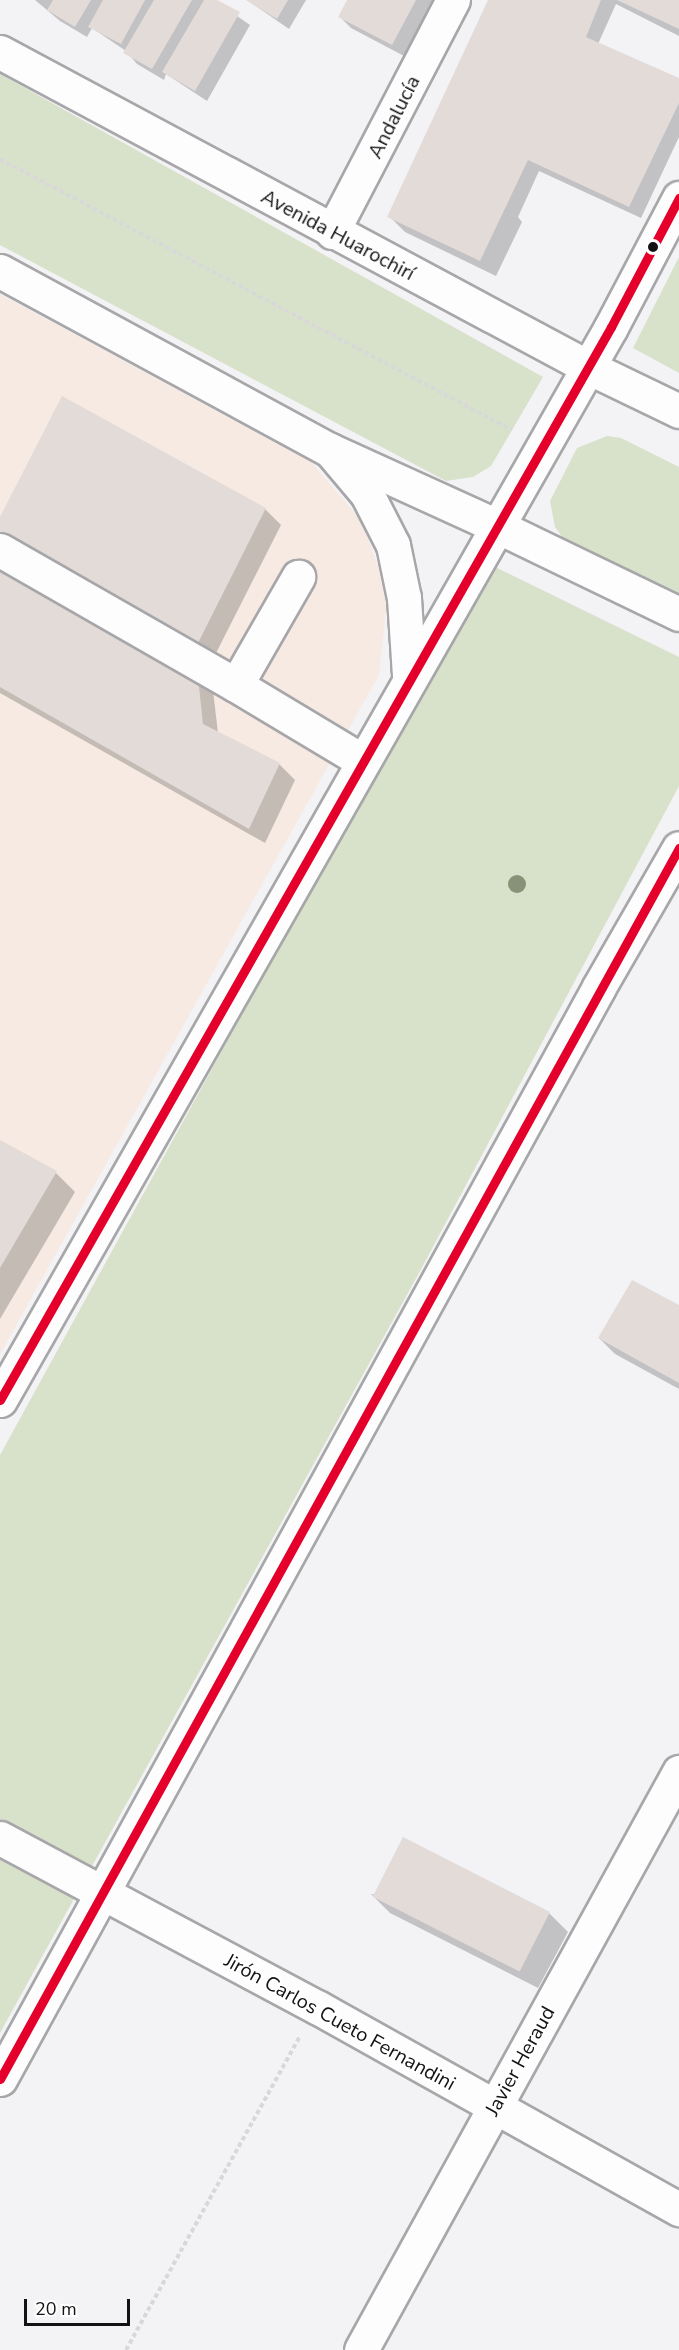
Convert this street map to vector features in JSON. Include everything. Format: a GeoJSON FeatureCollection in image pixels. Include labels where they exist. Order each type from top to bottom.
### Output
{"type":"FeatureCollection","features":[{"type":"Feature","properties":{"kind":"main road","name":"Andalucía"},"geometry":{"type":"LineString","coordinates":[[332,232],[453,0]]}},
{"type":"Feature","properties":{"kind":"main road","name":"Avenida Huarochirí"},"geometry":{"type":"LineString","coordinates":[[0,52],[332,232],[679,411]]}},
{"type":"Feature","properties":{"kind":"main road"},"geometry":{"type":"LineString","coordinates":[[0,1400],[361,760],[588,366],[679,198]]}},
{"type":"Feature","properties":{"kind":"main road"},"geometry":{"type":"LineString","coordinates":[[0,272],[330,450],[496,526],[679,614]]}},
{"type":"Feature","properties":{"kind":"main road"},"geometry":{"type":"LineString","coordinates":[[330,450],[366,494],[393,545],[404,598],[409,676]]}},
{"type":"Feature","properties":{"kind":"main road"},"geometry":{"type":"LineString","coordinates":[[0,550],[236,685],[361,760]]}},
{"type":"Feature","properties":{"kind":"main road"},"geometry":{"type":"LineString","coordinates":[[236,685],[298,578]]}},
{"type":"Feature","properties":{"kind":"main road"},"geometry":{"type":"LineString","coordinates":[[0,2079],[104,1895],[593,997],[679,848]]}},
{"type":"Feature","properties":{"kind":"main road","name":"Javier Heraud"},"geometry":{"type":"LineString","coordinates":[[362,2350],[495,2108],[668,1817],[679,1772]]}},
{"type":"Feature","properties":{"kind":"main road","name":"Jirón Carlos Cueto Fernandini"},"geometry":{"type":"LineString","coordinates":[[0,1838],[317,2007],[679,2209]]}},
{"type":"Feature","properties":{"kind":"path"},"geometry":{"type":"LineString","coordinates":[[0,159],[513,430]]}},
{"type":"Feature","properties":{"kind":"path"},"geometry":{"type":"LineString","coordinates":[[126,2350],[317,2007]]}},
{"type":"Feature","properties":{"kind":"shaded area"},"geometry":{"type":"Polygon","coordinates":[[[0,294],[311,462],[361,520],[388,593],[379,675],[0,1354],[0,294]]]}},
{"type":"Feature","properties":{"kind":"green space"},"geometry":{"type":"Polygon","coordinates":[[[0,74],[543,377],[491,466],[473,477],[446,481],[0,245],[0,74]]]}},
{"type":"Feature","properties":{"kind":"green space"},"geometry":{"type":"Polygon","coordinates":[[[679,257],[679,373],[633,348],[679,257]]]}},
{"type":"Feature","properties":{"kind":"green space"},"geometry":{"type":"Polygon","coordinates":[[[607,436],[621,438],[679,467],[679,594],[563,538],[555,527],[550,501],[577,448],[607,436]]]}},
{"type":"Feature","properties":{"kind":"green space"},"geometry":{"type":"Polygon","coordinates":[[[489,564],[679,657],[679,786],[419,1273],[0,2033],[0,1455],[489,564]]]}},
{"type":"Feature","properties":{"kind":"building"},"geometry":{"type":"Polygon","coordinates":[[[53,0],[91,0],[75,27],[47,10],[53,0]]]}},
{"type":"Feature","properties":{"kind":"building"},"geometry":{"type":"Polygon","coordinates":[[[103,0],[145,0],[121,44],[88,27],[103,0]]]}},
{"type":"Feature","properties":{"kind":"building"},"geometry":{"type":"Polygon","coordinates":[[[154,0],[192,0],[152,69],[123,53],[154,0]]]}},
{"type":"Feature","properties":{"kind":"building"},"geometry":{"type":"Polygon","coordinates":[[[204,0],[217,0],[240,12],[195,91],[162,72],[204,0]]]}},
{"type":"Feature","properties":{"kind":"building"},"geometry":{"type":"Polygon","coordinates":[[[246,0],[288,0],[277,19],[246,0]]]}},
{"type":"Feature","properties":{"kind":"building"},"geometry":{"type":"Polygon","coordinates":[[[347,0],[416,0],[392,45],[338,17],[347,0]]]}},
{"type":"Feature","properties":{"kind":"building"},"geometry":{"type":"Polygon","coordinates":[[[488,0],[601,0],[586,37],[679,78],[679,103],[629,207],[528,160],[480,261],[387,217],[488,0]]]}},
{"type":"Feature","properties":{"kind":"building"},"geometry":{"type":"Polygon","coordinates":[[[617,0],[679,0],[679,29],[617,0]]]}},
{"type":"Feature","properties":{"kind":"building"},"geometry":{"type":"Polygon","coordinates":[[[62,396],[266,508],[195,649],[203,724],[280,763],[249,829],[0,687],[0,517],[62,396]]]}},
{"type":"Feature","properties":{"kind":"building"},"geometry":{"type":"Polygon","coordinates":[[[0,1140],[57,1171],[0,1268],[0,1140]]]}},
{"type":"Feature","properties":{"kind":"building"},"geometry":{"type":"Polygon","coordinates":[[[632,1280],[679,1305],[679,1383],[598,1338],[632,1280]]]}},
{"type":"Feature","properties":{"kind":"building"},"geometry":{"type":"Polygon","coordinates":[[[403,1837],[550,1912],[520,1972],[373,1897],[403,1837]]]}},
{"type":"Feature","properties":{"kind":"transit line"},"geometry":{"type":"LineString","coordinates":[[0,1400],[611,327],[679,198]]}},
{"type":"Feature","properties":{"kind":"transit line"},"geometry":{"type":"LineString","coordinates":[[0,2079],[679,848]]}}]}
